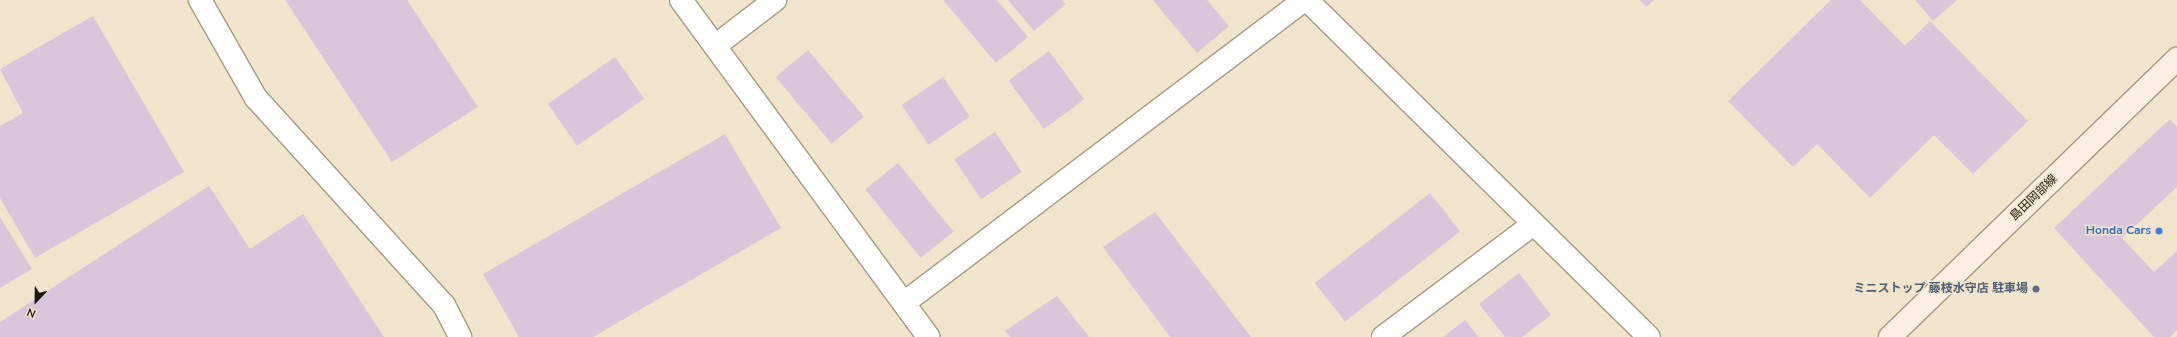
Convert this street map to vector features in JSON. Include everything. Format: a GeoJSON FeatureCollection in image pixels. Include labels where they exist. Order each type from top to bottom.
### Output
{"type":"FeatureCollection","features":[{"type":"Feature","properties":{"kind":"main road","name":"島田岡部線"},"geometry":{"type":"LineString","coordinates":[[1890,337],[2177,59]]}},
{"type":"Feature","properties":{"kind":"street"},"geometry":{"type":"LineString","coordinates":[[200,0],[256,98],[444,305],[460,337]]}},
{"type":"Feature","properties":{"kind":"street"},"geometry":{"type":"LineString","coordinates":[[681,0],[929,337]]}},
{"type":"Feature","properties":{"kind":"street"},"geometry":{"type":"LineString","coordinates":[[715,46],[775,0]]}},
{"type":"Feature","properties":{"kind":"street"},"geometry":{"type":"LineString","coordinates":[[904,303],[1306,0],[1532,225],[1649,337]]}},
{"type":"Feature","properties":{"kind":"street"},"geometry":{"type":"LineString","coordinates":[[1383,337],[1532,225]]}},
{"type":"Feature","properties":{"kind":"building"},"geometry":{"type":"Polygon","coordinates":[[[285,0],[407,0],[478,107],[392,162],[285,0]]]}},
{"type":"Feature","properties":{"kind":"building"},"geometry":{"type":"Polygon","coordinates":[[[943,0],[997,0],[1028,37],[996,63],[943,0]]]}},
{"type":"Feature","properties":{"kind":"building"},"geometry":{"type":"Polygon","coordinates":[[[1008,0],[1062,0],[1066,4],[1034,31],[1008,0]]]}},
{"type":"Feature","properties":{"kind":"building"},"geometry":{"type":"Polygon","coordinates":[[[1153,0],[1207,0],[1229,26],[1197,53],[1153,0]]]}},
{"type":"Feature","properties":{"kind":"building"},"geometry":{"type":"Polygon","coordinates":[[[1640,0],[1654,0],[1646,7],[1640,0]]]}},
{"type":"Feature","properties":{"kind":"building"},"geometry":{"type":"Polygon","coordinates":[[[1831,0],[1860,0],[1905,46],[1930,21],[2028,121],[1973,174],[1934,135],[1870,198],[1817,144],[1793,167],[1728,101],[1831,0]]]}},
{"type":"Feature","properties":{"kind":"building"},"geometry":{"type":"Polygon","coordinates":[[[1915,0],[1957,0],[1933,21],[1915,0]]]}},
{"type":"Feature","properties":{"kind":"building"},"geometry":{"type":"Polygon","coordinates":[[[93,16],[184,172],[35,258],[0,198],[0,126],[23,113],[0,69],[93,16]]]}},
{"type":"Feature","properties":{"kind":"building"},"geometry":{"type":"Polygon","coordinates":[[[808,50],[864,117],[832,144],[776,77],[808,50]]]}},
{"type":"Feature","properties":{"kind":"building"},"geometry":{"type":"Polygon","coordinates":[[[1049,51],[1084,100],[1044,129],[1009,80],[1049,51]]]}},
{"type":"Feature","properties":{"kind":"building"},"geometry":{"type":"Polygon","coordinates":[[[615,57],[644,99],[577,146],[548,104],[615,57]]]}},
{"type":"Feature","properties":{"kind":"building"},"geometry":{"type":"Polygon","coordinates":[[[943,77],[970,117],[928,145],[902,105],[943,77]]]}},
{"type":"Feature","properties":{"kind":"building"},"geometry":{"type":"Polygon","coordinates":[[[2170,119],[2177,127],[2177,187],[2122,238],[2154,272],[2177,251],[2177,330],[2170,337],[2154,337],[2054,228],[2170,119]]]}},
{"type":"Feature","properties":{"kind":"building"},"geometry":{"type":"Polygon","coordinates":[[[995,132],[1022,172],[981,199],[954,159],[995,132]]]}},
{"type":"Feature","properties":{"kind":"building"},"geometry":{"type":"Polygon","coordinates":[[[725,134],[781,228],[593,337],[519,337],[483,274],[725,134]]]}},
{"type":"Feature","properties":{"kind":"building"},"geometry":{"type":"Polygon","coordinates":[[[898,163],[953,231],[921,258],[865,189],[898,163]]]}},
{"type":"Feature","properties":{"kind":"building"},"geometry":{"type":"Polygon","coordinates":[[[209,186],[250,249],[303,214],[384,337],[0,337],[0,322],[209,186]]]}},
{"type":"Feature","properties":{"kind":"building"},"geometry":{"type":"Polygon","coordinates":[[[1430,193],[1460,232],[1345,321],[1315,283],[1430,193]]]}},
{"type":"Feature","properties":{"kind":"building"},"geometry":{"type":"Polygon","coordinates":[[[1155,212],[1251,337],[1170,337],[1103,247],[1155,212]]]}},
{"type":"Feature","properties":{"kind":"building"},"geometry":{"type":"Polygon","coordinates":[[[0,217],[32,269],[0,288],[0,217]]]}},
{"type":"Feature","properties":{"kind":"building"},"geometry":{"type":"Polygon","coordinates":[[[1519,273],[1551,315],[1522,337],[1505,337],[1479,304],[1519,273]]]}},
{"type":"Feature","properties":{"kind":"building"},"geometry":{"type":"Polygon","coordinates":[[[1057,296],[1089,337],[1010,337],[1005,331],[1057,296]]]}},
{"type":"Feature","properties":{"kind":"building"},"geometry":{"type":"Polygon","coordinates":[[[1465,320],[1479,337],[1443,337],[1465,320]]]}},
{"type":"Feature","properties":{"kind":"place","name":"Honda Cars"},"geometry":{"type":"Point","coordinates":[2159,231]}},
{"type":"Feature","properties":{"kind":"place","name":"ミニストップ 藤枝水守店 駐車場"},"geometry":{"type":"Point","coordinates":[2036,289]}}]}
